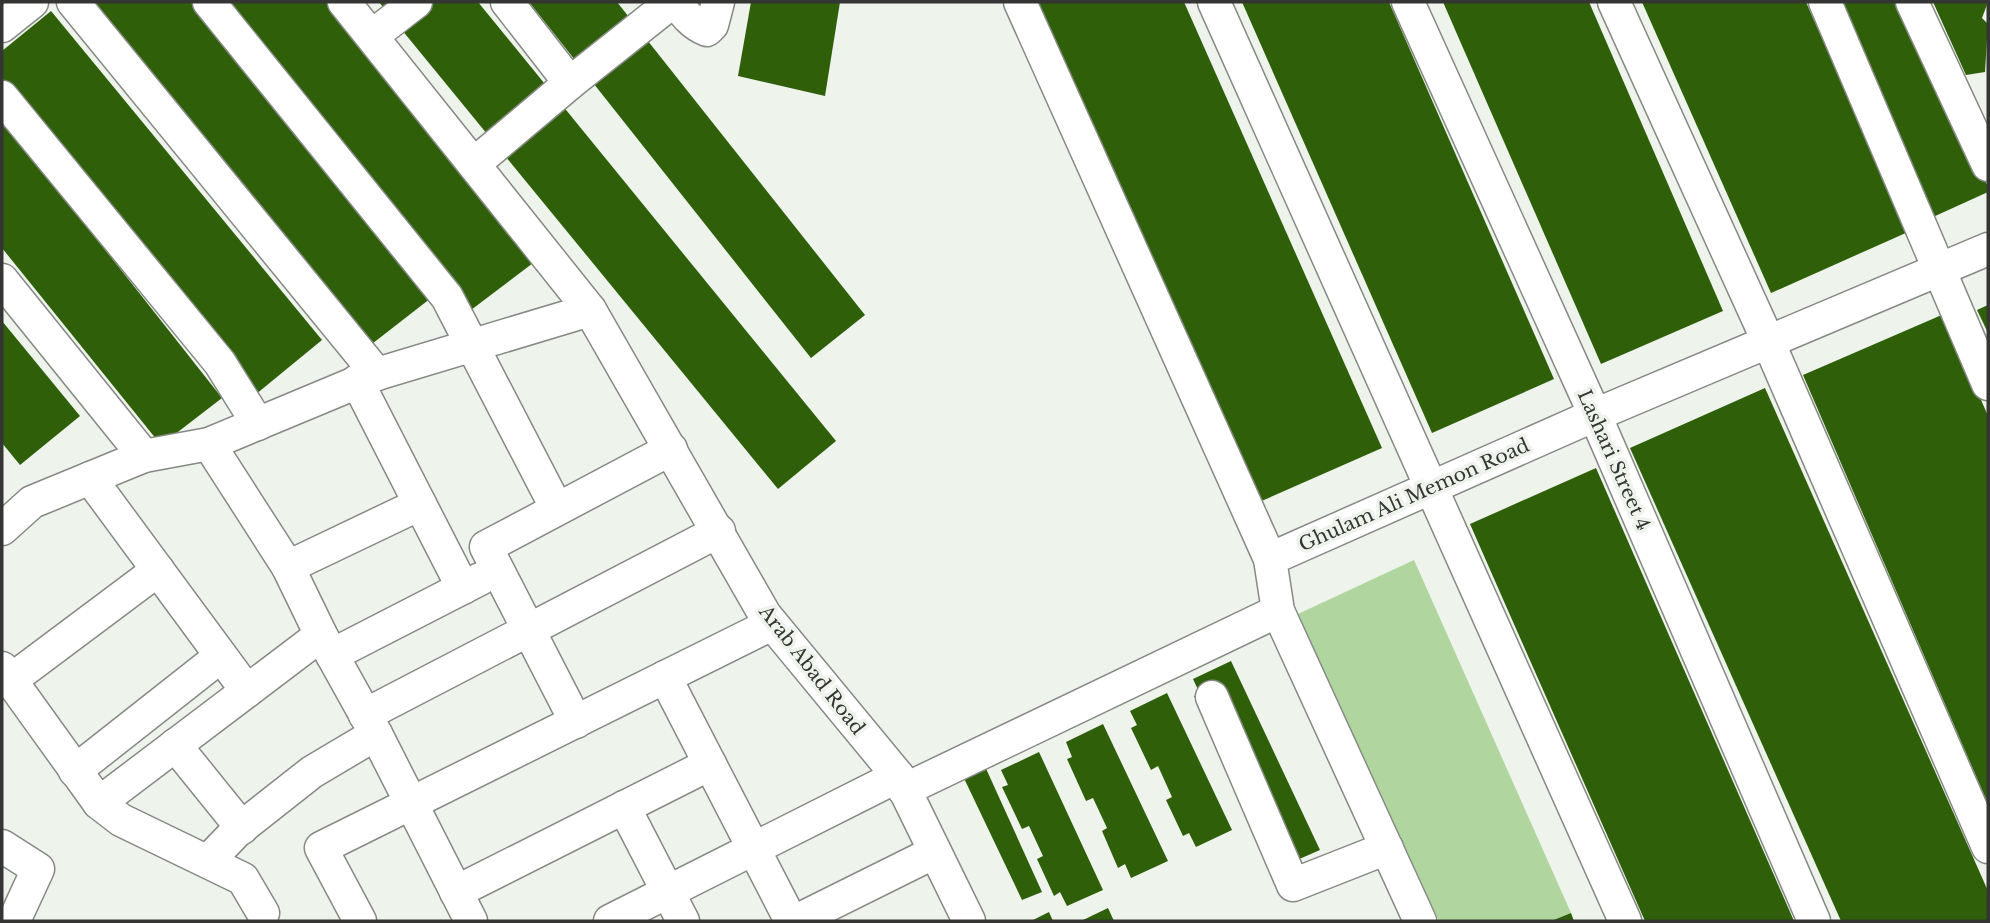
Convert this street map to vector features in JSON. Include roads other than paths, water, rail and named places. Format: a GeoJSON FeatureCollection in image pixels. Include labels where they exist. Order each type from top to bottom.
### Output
{"type":"FeatureCollection","features":[{"type":"Feature","properties":{"kind":"street"},"geometry":{"type":"LineString","coordinates":[[2,26],[32,2]]}},
{"type":"Feature","properties":{"kind":"street"},"geometry":{"type":"LineString","coordinates":[[73,2],[367,378],[420,504],[463,588]]}},
{"type":"Feature","properties":{"kind":"street"},"geometry":{"type":"LineString","coordinates":[[209,2],[447,298],[557,509]]}},
{"type":"Feature","properties":{"kind":"street","name":"Arab Abad Road"},"geometry":{"type":"LineString","coordinates":[[344,2],[590,310],[772,624],[901,783],[969,921]]}},
{"type":"Feature","properties":{"kind":"street"},"geometry":{"type":"LineString","coordinates":[[372,36],[416,2]]}},
{"type":"Feature","properties":{"kind":"street"},"geometry":{"type":"LineString","coordinates":[[507,2],[570,83]]}},
{"type":"Feature","properties":{"kind":"street"},"geometry":{"type":"LineString","coordinates":[[474,164],[570,83],[674,2],[689,19],[707,30],[712,25],[718,2]]}},
{"type":"Feature","properties":{"kind":"street"},"geometry":{"type":"LineString","coordinates":[[1020,2],[1270,559],[1278,611],[1420,921]]}},
{"type":"Feature","properties":{"kind":"street"},"geometry":{"type":"LineString","coordinates":[[1214,2],[1625,921]]}},
{"type":"Feature","properties":{"kind":"street","name":"Lashari Street 4"},"geometry":{"type":"LineString","coordinates":[[1408,2],[1595,415],[1814,921]]}},
{"type":"Feature","properties":{"kind":"street"},"geometry":{"type":"LineString","coordinates":[[1615,2],[1768,341],[1988,847]]}},
{"type":"Feature","properties":{"kind":"street"},"geometry":{"type":"LineString","coordinates":[[1825,2],[1988,384]]}},
{"type":"Feature","properties":{"kind":"street"},"geometry":{"type":"LineString","coordinates":[[1912,2],[1988,165]]}},
{"type":"Feature","properties":{"kind":"street"},"geometry":{"type":"LineString","coordinates":[[2,97],[220,363],[258,424]]}},
{"type":"Feature","properties":{"kind":"street","name":"Ghulam Ali Memon Road"},"geometry":{"type":"LineString","coordinates":[[1270,559],[1595,415],[1988,249]]}},
{"type":"Feature","properties":{"kind":"street"},"geometry":{"type":"LineString","coordinates":[[2,279],[144,456]]}},
{"type":"Feature","properties":{"kind":"street"},"geometry":{"type":"LineString","coordinates":[[2,529],[33,502],[144,456],[209,444],[367,378],[590,310]]}},
{"type":"Feature","properties":{"kind":"street"},"geometry":{"type":"LineString","coordinates":[[209,444],[288,567],[471,921]]}},
{"type":"Feature","properties":{"kind":"street"},"geometry":{"type":"LineString","coordinates":[[576,722],[486,547],[671,449]]}},
{"type":"Feature","properties":{"kind":"street"},"geometry":{"type":"LineString","coordinates":[[90,478],[247,691]]}},
{"type":"Feature","properties":{"kind":"street"},"geometry":{"type":"LineString","coordinates":[[288,567],[420,504]]}},
{"type":"Feature","properties":{"kind":"street"},"geometry":{"type":"LineString","coordinates":[[208,862],[242,828],[370,724],[528,630],[719,531]]}},
{"type":"Feature","properties":{"kind":"street"},"geometry":{"type":"LineString","coordinates":[[158,570],[6,674],[99,803],[121,820],[243,878],[263,913]]}},
{"type":"Feature","properties":{"kind":"street"},"geometry":{"type":"LineString","coordinates":[[99,803],[247,691],[326,645],[463,588],[498,570]]}},
{"type":"Feature","properties":{"kind":"street"},"geometry":{"type":"LineString","coordinates":[[610,921],[754,849],[1278,611]]}},
{"type":"Feature","properties":{"kind":"street"},"geometry":{"type":"LineString","coordinates":[[360,921],[321,849],[772,624]]}},
{"type":"Feature","properties":{"kind":"street"},"geometry":{"type":"LineString","coordinates":[[75,771],[221,656]]}},
{"type":"Feature","properties":{"kind":"street"},"geometry":{"type":"LineString","coordinates":[[665,677],[794,921],[935,852]]}},
{"type":"Feature","properties":{"kind":"street"},"geometry":{"type":"LineString","coordinates":[[1212,697],[1293,884],[1387,848]]}},
{"type":"Feature","properties":{"kind":"street"},"geometry":{"type":"LineString","coordinates":[[176,745],[242,828]]}},
{"type":"Feature","properties":{"kind":"street"},"geometry":{"type":"LineString","coordinates":[[456,892],[710,764]]}},
{"type":"Feature","properties":{"kind":"street"},"geometry":{"type":"LineString","coordinates":[[624,807],[683,921]]}},
{"type":"Feature","properties":{"kind":"street"},"geometry":{"type":"LineString","coordinates":[[2,846],[38,869],[14,921]]}}]}
